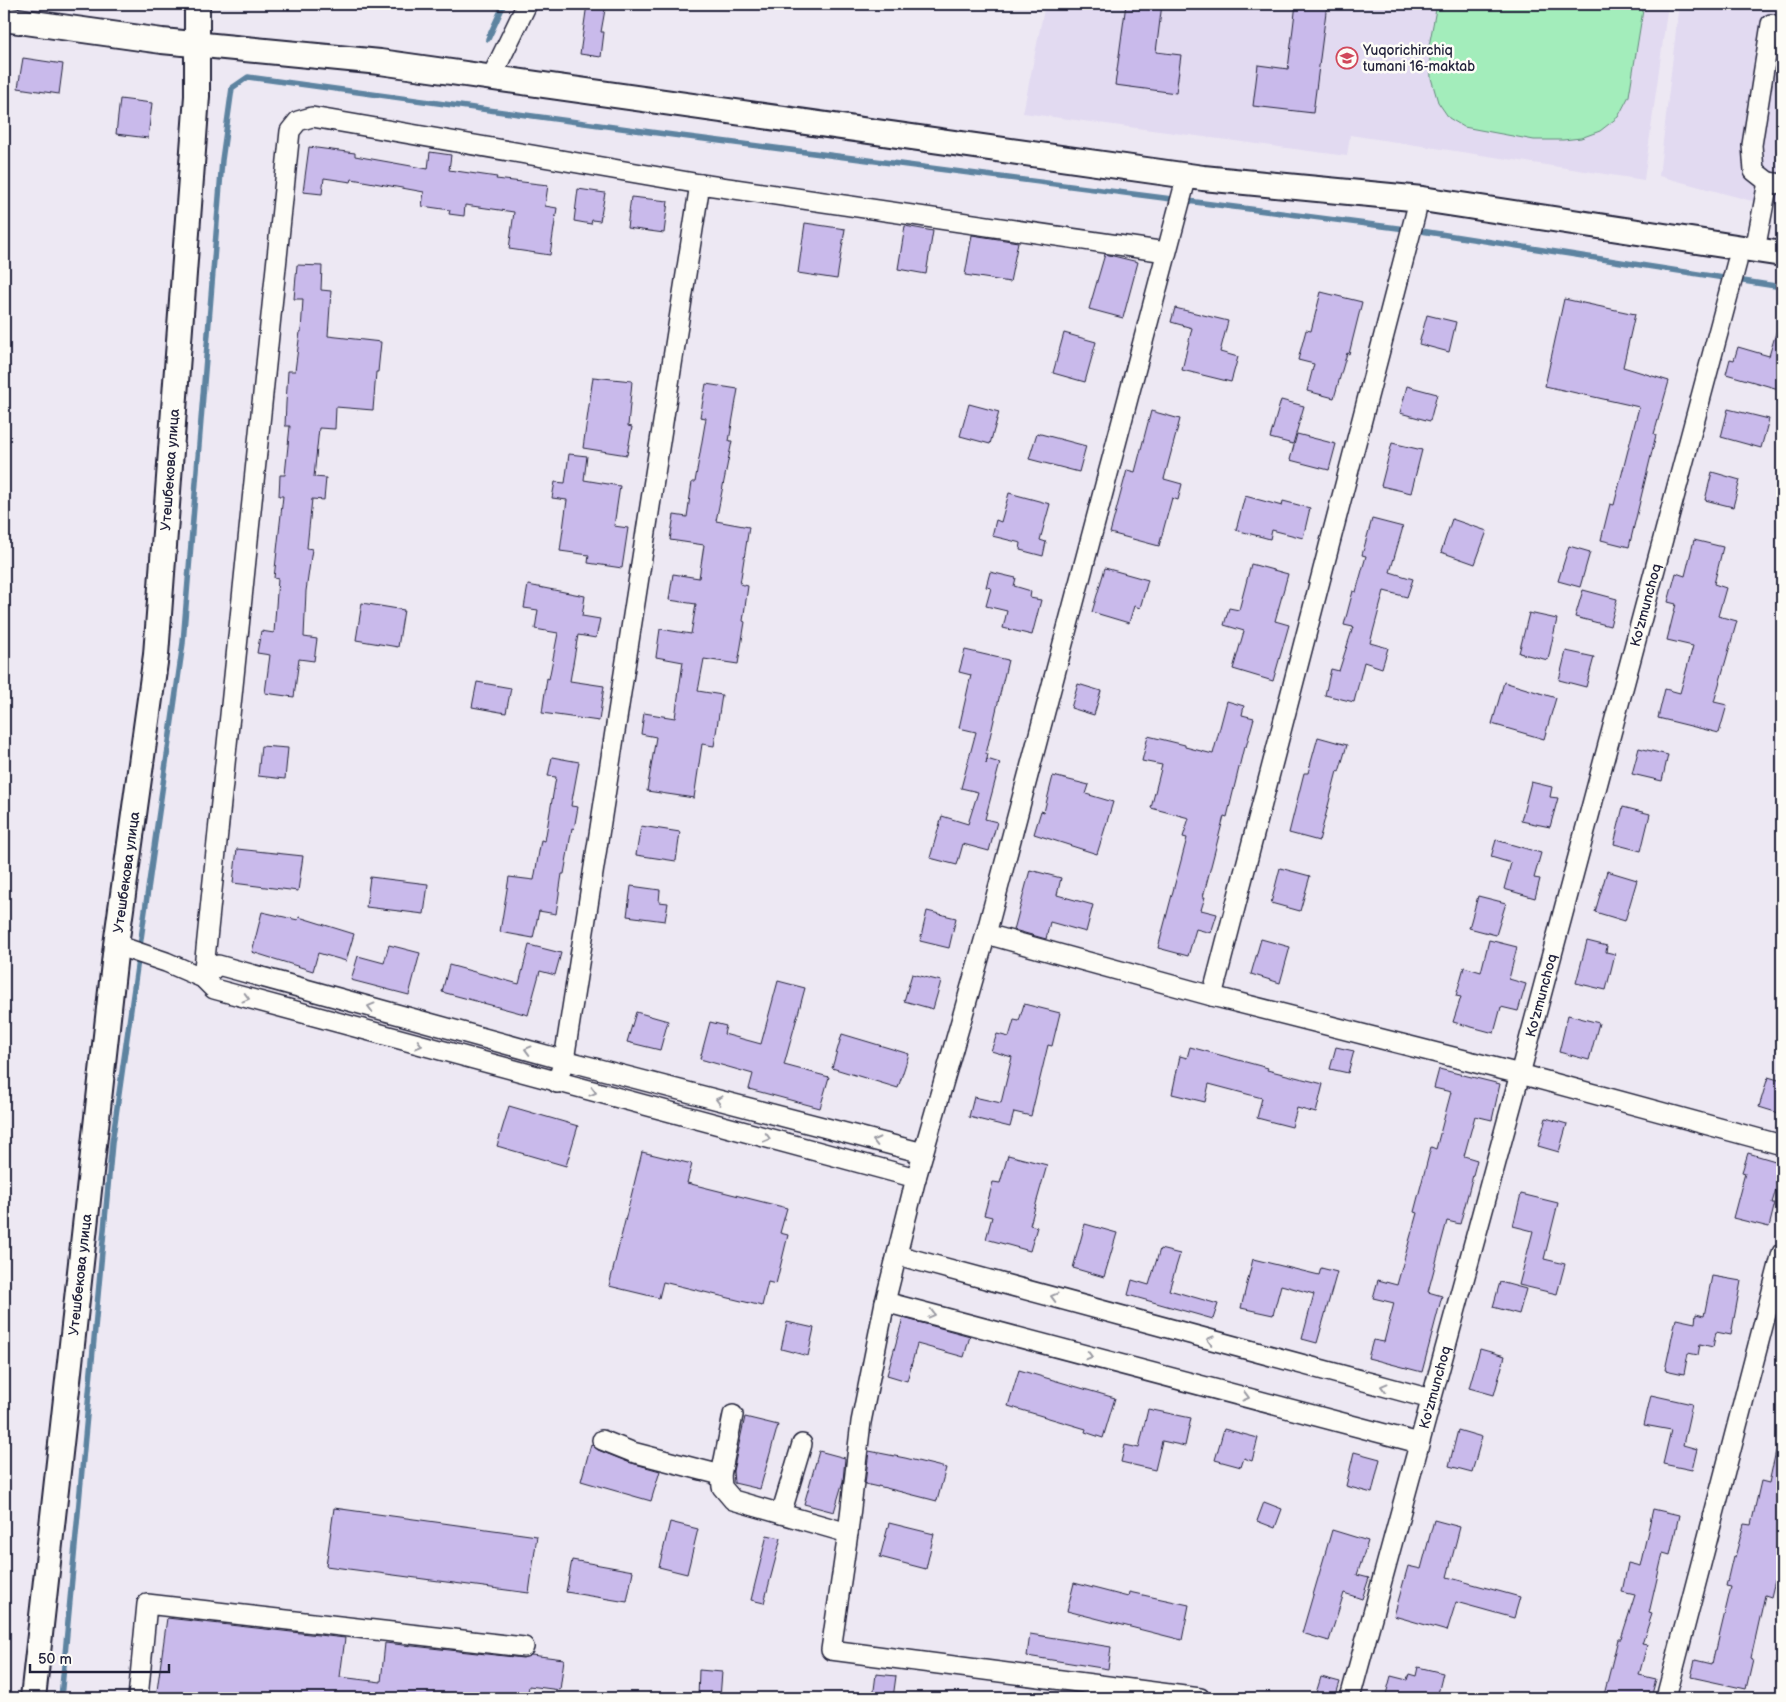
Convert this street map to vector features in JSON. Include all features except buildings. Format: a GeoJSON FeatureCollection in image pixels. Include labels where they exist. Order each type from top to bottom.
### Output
{"type":"FeatureCollection","features":[{"type":"Feature","properties":{"kind":"main road","name":"Утешбекова улица"},"geometry":{"type":"LineString","coordinates":[[33,1698],[116,945],[156,655],[196,104],[197,4]]}},
{"type":"Feature","properties":{"kind":"main road"},"geometry":{"type":"LineString","coordinates":[[4,19],[265,52],[380,62],[1203,178],[1422,199],[1782,269]]}},
{"type":"Feature","properties":{"kind":"main road"},"geometry":{"type":"LineString","coordinates":[[265,52],[517,94],[1184,189],[1743,260],[1782,254]]}},
{"type":"Feature","properties":{"kind":"street"},"geometry":{"type":"LineString","coordinates":[[492,78],[526,4]]}},
{"type":"Feature","properties":{"kind":"street"},"geometry":{"type":"LineString","coordinates":[[1771,24],[1752,145],[1754,172],[1775,183]]}},
{"type":"Feature","properties":{"kind":"street"},"geometry":{"type":"LineString","coordinates":[[203,978],[290,131],[298,121],[312,117],[700,184],[1166,252]]}},
{"type":"Feature","properties":{"kind":"street","name":"Ko'zmunchoq"},"geometry":{"type":"LineString","coordinates":[[1350,1698],[1730,292],[1775,183]]}},
{"type":"Feature","properties":{"kind":"street"},"geometry":{"type":"LineString","coordinates":[[557,1083],[564,1060],[700,184]]}},
{"type":"Feature","properties":{"kind":"street"},"geometry":{"type":"LineString","coordinates":[[1184,189],[986,934],[916,1178],[884,1302],[861,1422],[848,1533],[831,1650],[1200,1698]]}},
{"type":"Feature","properties":{"kind":"street"},"geometry":{"type":"LineString","coordinates":[[1212,996],[1414,219]]}},
{"type":"Feature","properties":{"kind":"street"},"geometry":{"type":"LineString","coordinates":[[986,934],[1212,996],[1520,1074],[1782,1145]]}},
{"type":"Feature","properties":{"kind":"street"},"geometry":{"type":"LineString","coordinates":[[116,945],[166,962],[203,978],[214,989],[557,1083],[916,1178]]}},
{"type":"Feature","properties":{"kind":"street"},"geometry":{"type":"LineString","coordinates":[[203,978],[218,966],[564,1060],[923,1153]]}},
{"type":"Feature","properties":{"kind":"street"},"geometry":{"type":"LineString","coordinates":[[1666,1698],[1782,1253]]}},
{"type":"Feature","properties":{"kind":"street"},"geometry":{"type":"LineString","coordinates":[[897,1255],[1431,1399]]}},
{"type":"Feature","properties":{"kind":"street"},"geometry":{"type":"LineString","coordinates":[[884,1302],[1420,1443]]}},
{"type":"Feature","properties":{"kind":"street"},"geometry":{"type":"LineString","coordinates":[[733,1415],[721,1475],[722,1486],[733,1500],[848,1533]]}},
{"type":"Feature","properties":{"kind":"street"},"geometry":{"type":"LineString","coordinates":[[602,1440],[632,1452],[721,1475]]}},
{"type":"Feature","properties":{"kind":"street"},"geometry":{"type":"LineString","coordinates":[[781,1514],[802,1444]]}},
{"type":"Feature","properties":{"kind":"street"},"geometry":{"type":"LineString","coordinates":[[138,1698],[147,1604],[524,1647]]}},
{"type":"Feature","properties":{"kind":"shaded area","name":"Yuqorichirchiq tumani 16-maktab"},"geometry":{"type":"Polygon","coordinates":[[[1045,4],[1668,4],[1644,180],[1350,135],[1347,156],[1023,113],[1045,4]]]}},
{"type":"Feature","properties":{"kind":"shaded area"},"geometry":{"type":"Polygon","coordinates":[[[1679,4],[1782,4],[1782,206],[1752,201],[1659,176],[1679,4]]]}},
{"type":"Feature","properties":{"kind":"green space"},"geometry":{"type":"Polygon","coordinates":[[[1437,4],[1644,4],[1629,96],[1618,117],[1600,131],[1581,138],[1563,140],[1534,140],[1464,127],[1449,118],[1438,102],[1431,78],[1429,46],[1437,4]]]}},
{"type":"Feature","properties":{"kind":"waterway"},"geometry":{"type":"LineString","coordinates":[[488,39],[504,4]]}},
{"type":"Feature","properties":{"kind":"waterway"},"geometry":{"type":"LineString","coordinates":[[61,1698],[112,1143],[183,643],[222,160],[232,88],[248,77],[650,132],[1421,231],[1782,287]]}},
{"type":"Feature","properties":{"kind":"place","name":"Yuqorichirchiq tumani 16-maktab"},"geometry":{"type":"Point","coordinates":[1347,58]}}]}
